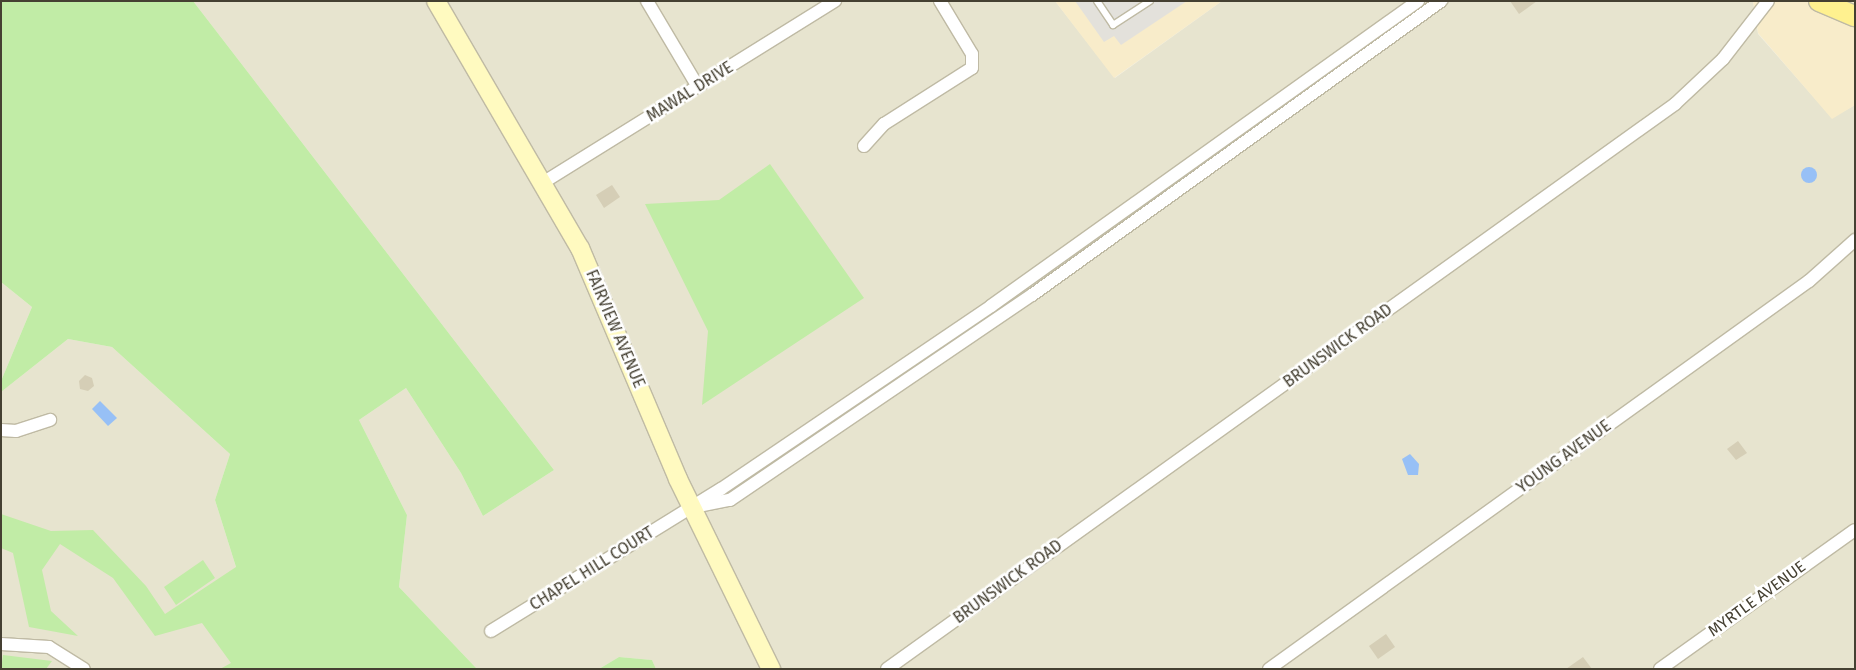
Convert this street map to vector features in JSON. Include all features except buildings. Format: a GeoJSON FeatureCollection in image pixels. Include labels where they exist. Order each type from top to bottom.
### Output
{"type":"FeatureCollection","features":[{"type":"Feature","properties":{"kind":"main road","name":"FAIRVIEW AVENUE"},"geometry":{"type":"LineString","coordinates":[[436,1],[544,182],[599,288],[693,507],[771,669]]}},
{"type":"Feature","properties":{"kind":"main road"},"geometry":{"type":"LineString","coordinates":[[1819,1],[1855,16]]}},
{"type":"Feature","properties":{"kind":"street"},"geometry":{"type":"LineString","coordinates":[[646,1],[698,86]]}},
{"type":"Feature","properties":{"kind":"street","name":"MAWAL DRIVE"},"geometry":{"type":"LineString","coordinates":[[544,182],[835,1]]}},
{"type":"Feature","properties":{"kind":"street"},"geometry":{"type":"LineString","coordinates":[[864,146],[884,124],[972,68],[972,54],[940,1]]}},
{"type":"Feature","properties":{"kind":"street"},"geometry":{"type":"LineString","coordinates":[[1140,210],[1273,106],[1418,1],[1426,12]]}},
{"type":"Feature","properties":{"kind":"street"},"geometry":{"type":"LineString","coordinates":[[1140,210],[1281,116],[1442,1]]}},
{"type":"Feature","properties":{"kind":"street","name":"BRUNSWICK ROAD"},"geometry":{"type":"LineString","coordinates":[[887,669],[1675,104],[1723,59],[1768,1]]}},
{"type":"Feature","properties":{"kind":"street"},"geometry":{"type":"LineString","coordinates":[[1273,106],[1281,116]]}},
{"type":"Feature","properties":{"kind":"street","name":"CHAPEL HILL COURT"},"geometry":{"type":"LineString","coordinates":[[490,631],[852,408],[995,312],[1140,210]]}},
{"type":"Feature","properties":{"kind":"street","name":"YOUNG AVENUE"},"geometry":{"type":"LineString","coordinates":[[1269,669],[1809,281],[1855,240]]}},
{"type":"Feature","properties":{"kind":"street"},"geometry":{"type":"LineString","coordinates":[[1,430],[16,432],[50,420]]}},
{"type":"Feature","properties":{"kind":"street","name":"MYRTLE AVENUE"},"geometry":{"type":"LineString","coordinates":[[1660,669],[1855,530]]}},
{"type":"Feature","properties":{"kind":"street"},"geometry":{"type":"LineString","coordinates":[[1,644],[48,647],[84,669]]}},
{"type":"Feature","properties":{"kind":"lane"},"geometry":{"type":"LineString","coordinates":[[1096,1],[1113,25],[1150,1]]}},
{"type":"Feature","properties":{"kind":"shaded area"},"geometry":{"type":"Polygon","coordinates":[[[193,1],[1055,1],[1115,78],[1222,1],[1753,1],[1758,34],[1832,118],[1855,105],[1855,669],[656,669],[652,660],[619,657],[599,669],[477,669],[399,587],[407,515],[359,420],[406,388],[461,473],[483,516],[554,470],[193,1]]]}},
{"type":"Feature","properties":{"kind":"shaded area"},"geometry":{"type":"Polygon","coordinates":[[[1055,1],[1222,1],[1114,78],[1055,1]]]}},
{"type":"Feature","properties":{"kind":"shaded area"},"geometry":{"type":"Polygon","coordinates":[[[1075,1],[1187,1],[1121,45],[1114,36],[1104,42],[1075,1]]]}},
{"type":"Feature","properties":{"kind":"shaded area"},"geometry":{"type":"Polygon","coordinates":[[[1753,1],[1855,1],[1855,105],[1832,119],[1758,33],[1753,1]]]}},
{"type":"Feature","properties":{"kind":"shaded area"},"geometry":{"type":"Polygon","coordinates":[[[1,282],[32,307],[1,381],[1,282]]]}},
{"type":"Feature","properties":{"kind":"shaded area"},"geometry":{"type":"Polygon","coordinates":[[[68,339],[112,347],[230,454],[215,500],[239,577],[258,669],[1,669],[1,392],[68,339]]]}},
{"type":"Feature","properties":{"kind":"green space"},"geometry":{"type":"Polygon","coordinates":[[[1,1],[193,1],[554,470],[483,516],[461,473],[406,388],[359,420],[407,515],[399,587],[477,669],[220,669],[231,663],[202,623],[155,636],[113,578],[60,544],[42,570],[51,611],[78,636],[29,627],[13,553],[1,548],[1,514],[51,531],[93,530],[146,586],[165,614],[236,567],[215,500],[230,454],[112,347],[68,339],[1,392],[1,381],[32,307],[1,282],[1,1]]]}},
{"type":"Feature","properties":{"kind":"green space"},"geometry":{"type":"Polygon","coordinates":[[[770,164],[864,298],[702,405],[708,331],[645,204],[719,200],[770,164]]]}},
{"type":"Feature","properties":{"kind":"green space"},"geometry":{"type":"Polygon","coordinates":[[[203,560],[215,578],[176,605],[164,587],[203,560]]]}},
{"type":"Feature","properties":{"kind":"green space"},"geometry":{"type":"Polygon","coordinates":[[[3,655],[52,661],[46,669],[1,669],[3,655]]]}},
{"type":"Feature","properties":{"kind":"green space"},"geometry":{"type":"Polygon","coordinates":[[[619,657],[652,660],[656,669],[599,669],[619,657]]]}},
{"type":"Feature","properties":{"kind":"water"},"geometry":{"type":"Polygon","coordinates":[[[1806,167],[1812,167],[1817,172],[1815,181],[1806,183],[1801,178],[1801,172],[1806,167]]]}},
{"type":"Feature","properties":{"kind":"water"},"geometry":{"type":"Polygon","coordinates":[[[100,401],[117,418],[108,426],[92,409],[100,401]]]}},
{"type":"Feature","properties":{"kind":"water"},"geometry":{"type":"Polygon","coordinates":[[[1410,454],[1419,464],[1418,475],[1408,475],[1402,459],[1410,454]]]}}]}
